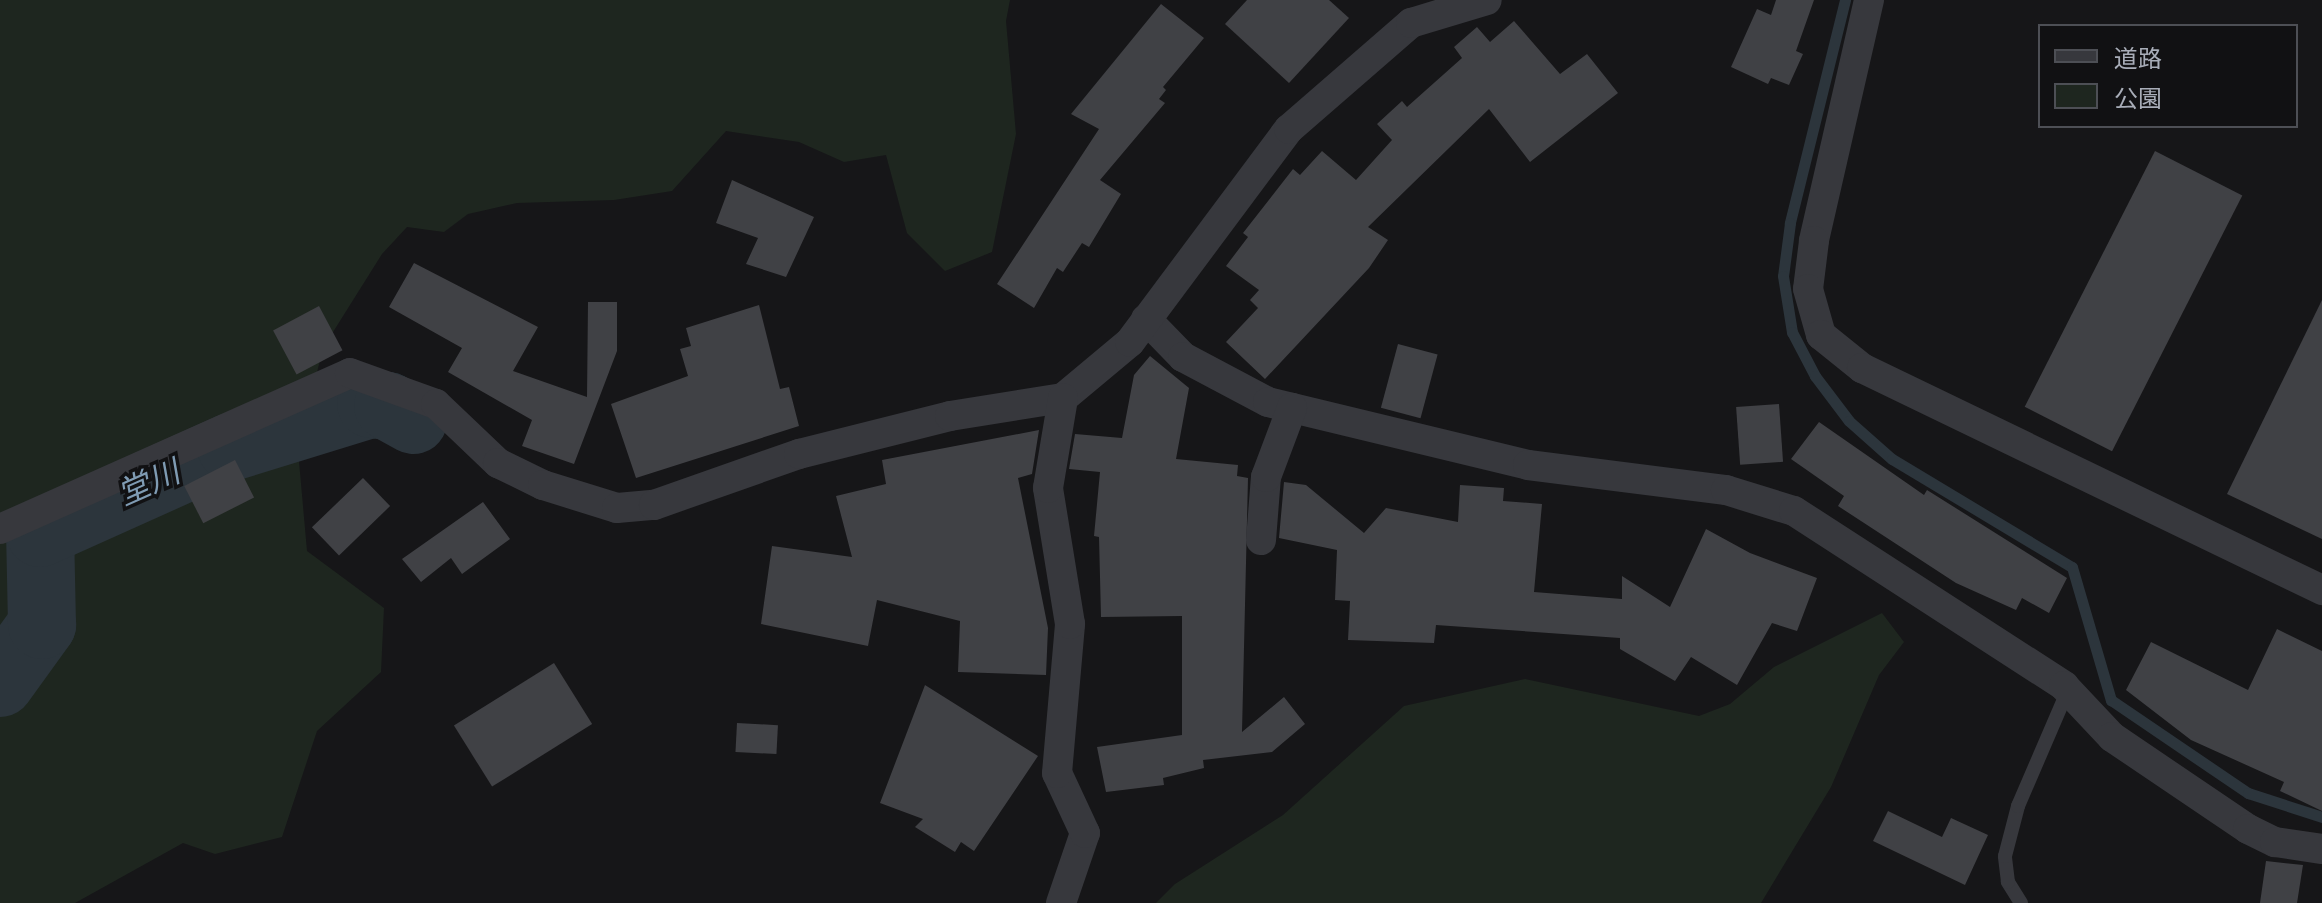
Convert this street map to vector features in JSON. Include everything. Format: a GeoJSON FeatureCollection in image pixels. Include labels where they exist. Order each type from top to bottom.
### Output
{"type":"FeatureCollection","features":[{"type":"Feature","properties":{"kind":"street"},"geometry":{"type":"LineString","coordinates":[[0,529],[350,373],[436,404],[498,463],[532,480],[617,508],[654,505],[799,454],[950,416],[1063,398],[1130,342],[1289,129],[1414,11],[1487,0]]}},
{"type":"Feature","properties":{"kind":"street"},"geometry":{"type":"LineString","coordinates":[[1869,0],[1814,241],[1808,289],[1821,335],[1862,368],[2322,590]]}},
{"type":"Feature","properties":{"kind":"street"},"geometry":{"type":"LineString","coordinates":[[1146,319],[1183,357],[1268,402],[1528,465],[1726,490],[1794,511],[2068,689],[2112,737],[2248,829],[2275,842],[2322,849]]}},
{"type":"Feature","properties":{"kind":"street"},"geometry":{"type":"LineString","coordinates":[[1061,903],[1085,833],[1057,773],[1070,624],[1048,488],[1063,398]]}},
{"type":"Feature","properties":{"kind":"street"},"geometry":{"type":"LineString","coordinates":[[1261,540],[1266,477],[1292,408]]}},
{"type":"Feature","properties":{"kind":"lane"},"geometry":{"type":"LineString","coordinates":[[2021,903],[2008,882],[2005,856],[2018,806],[2068,689]]}},
{"type":"Feature","properties":{"kind":"green space"},"geometry":{"type":"Polygon","coordinates":[[[0,0],[1010,0],[1006,21],[1016,134],[992,252],[945,271],[907,233],[886,155],[844,162],[799,142],[726,131],[672,191],[614,200],[517,203],[468,214],[444,232],[407,227],[382,254],[323,348],[298,450],[307,551],[384,608],[381,672],[317,731],[282,837],[215,854],[183,843],[75,903],[0,903],[0,0]]]}},
{"type":"Feature","properties":{"kind":"green space"},"geometry":{"type":"Polygon","coordinates":[[[1882,613],[1904,642],[1879,675],[1831,787],[1761,903],[1156,903],[1175,884],[1283,815],[1404,706],[1525,679],[1699,716],[1730,704],[1774,667],[1882,613]]]}},
{"type":"Feature","properties":{"kind":"building"},"geometry":{"type":"Polygon","coordinates":[[[1247,0],[1329,0],[1349,18],[1289,83],[1225,24],[1247,0]]]}},
{"type":"Feature","properties":{"kind":"building"},"geometry":{"type":"Polygon","coordinates":[[[1776,0],[1814,0],[1796,51],[1803,54],[1789,85],[1771,78],[1768,84],[1731,67],[1757,9],[1771,15],[1776,0]]]}},
{"type":"Feature","properties":{"kind":"building"},"geometry":{"type":"Polygon","coordinates":[[[1161,4],[1204,38],[1163,87],[1166,90],[1159,99],[1165,103],[1100,180],[1121,194],[1089,247],[1082,243],[1063,272],[1057,268],[1034,308],[997,284],[1099,129],[1071,114],[1161,4]]]}},
{"type":"Feature","properties":{"kind":"building"},"geometry":{"type":"Polygon","coordinates":[[[1514,21],[1560,74],[1587,54],[1618,93],[1530,162],[1489,109],[1368,227],[1388,240],[1369,268],[1265,379],[1226,342],[1258,308],[1250,300],[1259,290],[1226,266],[1248,237],[1243,233],[1293,169],[1300,175],[1322,151],[1356,180],[1392,140],[1377,124],[1402,101],[1407,107],[1462,58],[1454,47],[1477,27],[1490,42],[1514,21]]]}},
{"type":"Feature","properties":{"kind":"building"},"geometry":{"type":"Polygon","coordinates":[[[2155,151],[2242,195],[2112,451],[2025,407],[2155,151]]]}},
{"type":"Feature","properties":{"kind":"building"},"geometry":{"type":"Polygon","coordinates":[[[732,180],[814,217],[786,277],[746,264],[758,238],[716,223],[732,180]]]}},
{"type":"Feature","properties":{"kind":"building"},"geometry":{"type":"Polygon","coordinates":[[[414,263],[538,327],[513,371],[587,397],[588,302],[617,302],[617,351],[574,464],[522,446],[532,420],[448,372],[462,348],[389,307],[414,263]]]}},
{"type":"Feature","properties":{"kind":"building"},"geometry":{"type":"Polygon","coordinates":[[[2322,300],[2322,539],[2227,494],[2322,300]]]}},
{"type":"Feature","properties":{"kind":"building"},"geometry":{"type":"Polygon","coordinates":[[[759,305],[780,389],[789,387],[799,426],[636,478],[611,404],[688,376],[680,349],[691,346],[686,328],[759,305]]]}},
{"type":"Feature","properties":{"kind":"building"},"geometry":{"type":"Polygon","coordinates":[[[319,306],[342,350],[297,375],[273,330],[319,306]]]}},
{"type":"Feature","properties":{"kind":"building"},"geometry":{"type":"Polygon","coordinates":[[[1398,344],[1438,355],[1421,418],[1381,408],[1398,344]]]}},
{"type":"Feature","properties":{"kind":"building"},"geometry":{"type":"Polygon","coordinates":[[[1150,356],[1189,388],[1176,459],[1238,465],[1237,476],[1248,478],[1242,732],[1284,697],[1305,724],[1272,752],[1203,760],[1204,768],[1163,778],[1164,785],[1106,792],[1097,747],[1182,735],[1182,616],[1101,617],[1099,537],[1094,536],[1100,472],[1069,469],[1075,434],[1122,438],[1134,375],[1150,356]]]}},
{"type":"Feature","properties":{"kind":"building"},"geometry":{"type":"Polygon","coordinates":[[[1779,404],[1783,462],[1740,465],[1736,407],[1779,404]]]}},
{"type":"Feature","properties":{"kind":"building"},"geometry":{"type":"Polygon","coordinates":[[[1819,422],[1924,495],[1927,490],[2067,578],[2049,613],[2022,598],[2016,610],[1956,583],[1838,506],[1844,496],[1791,459],[1819,422]]]}},
{"type":"Feature","properties":{"kind":"building"},"geometry":{"type":"Polygon","coordinates":[[[1039,430],[1032,474],[1018,478],[1048,628],[1046,675],[958,672],[960,621],[877,600],[868,646],[761,624],[772,546],[852,557],[836,496],[886,484],[882,460],[1039,430]]]}},
{"type":"Feature","properties":{"kind":"building"},"geometry":{"type":"Polygon","coordinates":[[[235,460],[254,497],[203,523],[184,486],[235,460]]]}},
{"type":"Feature","properties":{"kind":"building"},"geometry":{"type":"Polygon","coordinates":[[[363,478],[390,506],[339,555],[312,527],[363,478]]]}},
{"type":"Feature","properties":{"kind":"building"},"geometry":{"type":"Polygon","coordinates":[[[1284,482],[1306,485],[1364,533],[1386,508],[1458,522],[1460,485],[1504,488],[1503,501],[1542,504],[1534,592],[1622,599],[1622,576],[1670,607],[1706,529],[1750,553],[1817,578],[1797,631],[1772,623],[1737,685],[1691,657],[1675,681],[1620,649],[1620,638],[1436,625],[1434,643],[1348,640],[1350,601],[1335,600],[1337,550],[1279,538],[1284,482]]]}},
{"type":"Feature","properties":{"kind":"building"},"geometry":{"type":"Polygon","coordinates":[[[483,502],[510,539],[462,574],[451,558],[421,582],[402,559],[483,502]]]}},
{"type":"Feature","properties":{"kind":"building"},"geometry":{"type":"Polygon","coordinates":[[[2277,629],[2322,651],[2322,811],[2280,791],[2284,782],[2191,740],[2126,690],[2151,642],[2248,690],[2277,629]]]}},
{"type":"Feature","properties":{"kind":"building"},"geometry":{"type":"Polygon","coordinates":[[[554,663],[592,724],[492,787],[454,726],[554,663]]]}},
{"type":"Feature","properties":{"kind":"building"},"geometry":{"type":"Polygon","coordinates":[[[925,685],[1038,756],[974,851],[961,842],[955,852],[915,827],[923,819],[880,803],[925,685]]]}},
{"type":"Feature","properties":{"kind":"building"},"geometry":{"type":"Polygon","coordinates":[[[737,723],[778,725],[776,754],[735,752],[737,723]]]}},
{"type":"Feature","properties":{"kind":"building"},"geometry":{"type":"Polygon","coordinates":[[[1888,811],[1942,837],[1951,818],[1988,835],[1965,885],[1873,841],[1888,811]]]}},
{"type":"Feature","properties":{"kind":"building"},"geometry":{"type":"Polygon","coordinates":[[[2266,861],[2303,865],[2297,903],[2260,903],[2266,861]]]}},
{"type":"Feature","properties":{"kind":"waterway"},"geometry":{"type":"LineString","coordinates":[[1845,0],[1790,223],[1783,276],[1792,332],[1815,376],[1849,421],[1892,459],[2072,567],[2111,700],[2248,793],[2322,817]]}},
{"type":"Feature","properties":{"kind":"waterway","name":"堂川"},"geometry":{"type":"LineString","coordinates":[[0,683],[42,625],[40,533],[231,447],[371,404],[388,406],[413,420]]}}]}
